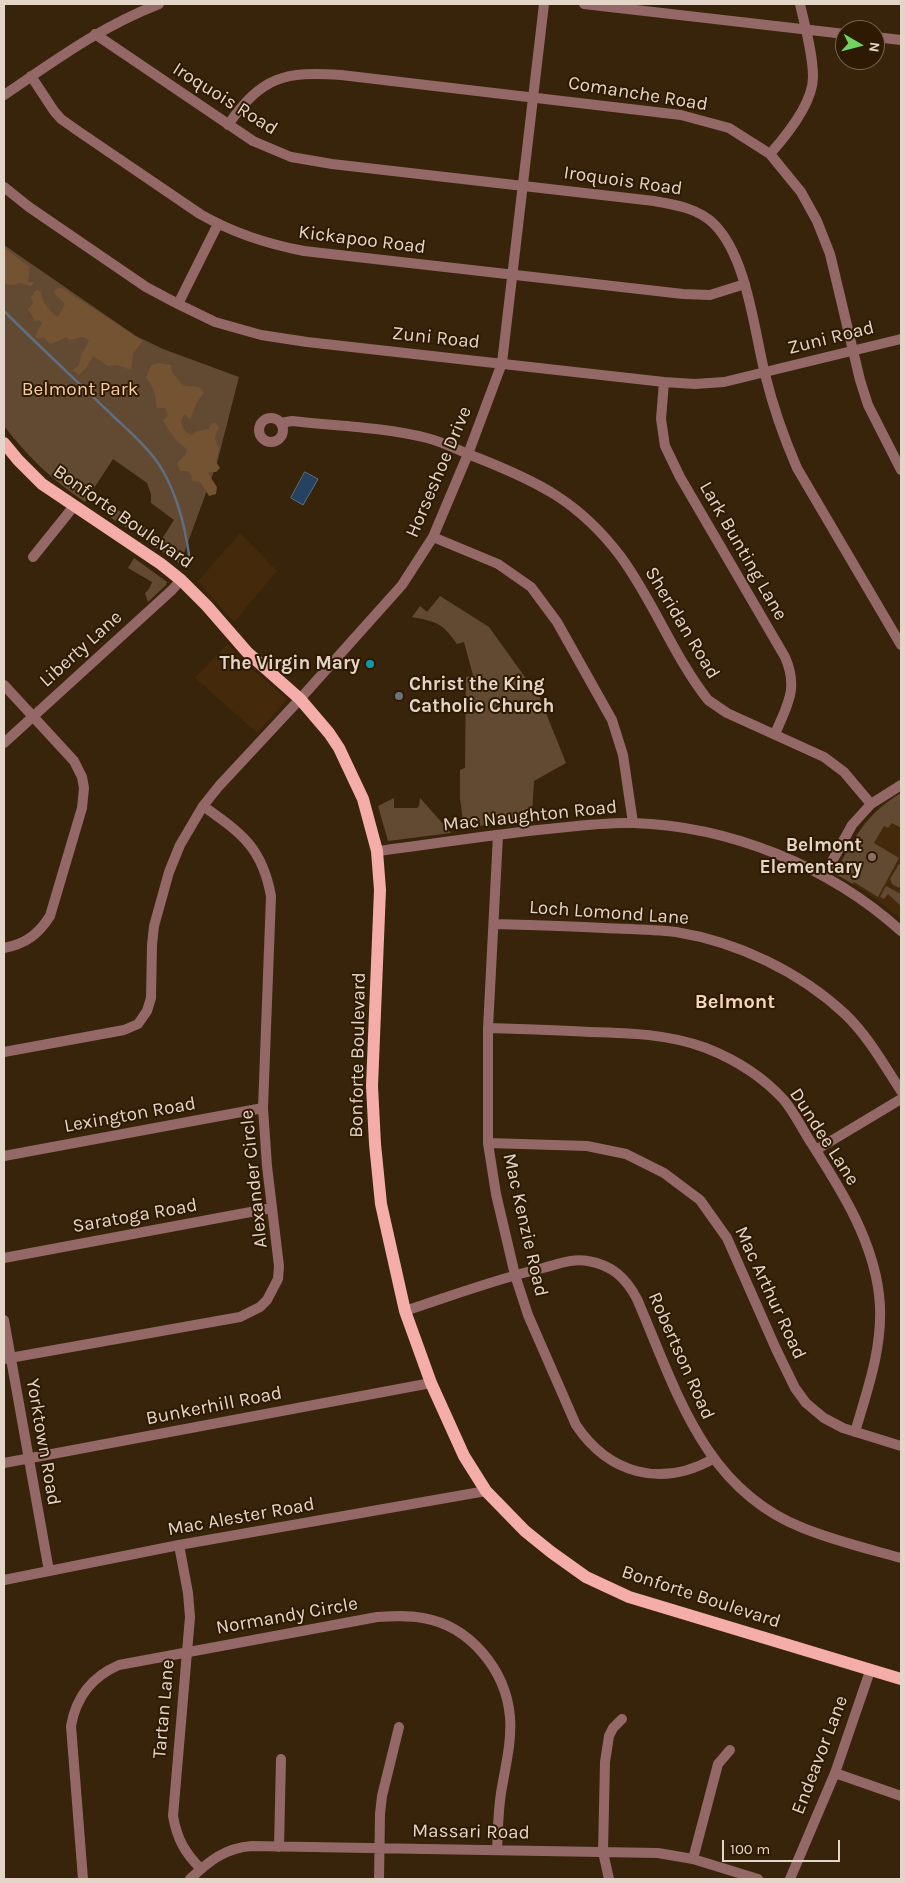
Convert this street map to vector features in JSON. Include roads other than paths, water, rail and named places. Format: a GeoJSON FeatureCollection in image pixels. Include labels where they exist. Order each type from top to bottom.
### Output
{"type":"FeatureCollection","features":[{"type":"Feature","properties":{"kind":"main road","name":"Bonforte Boulevard"},"geometry":{"type":"LineString","coordinates":[[4,443],[42,484],[162,564],[181,580],[207,606],[247,652],[300,699],[329,733],[351,770],[363,798],[377,851],[380,890],[372,1086],[381,1204],[405,1311],[431,1383],[464,1456],[486,1491],[524,1531],[551,1552],[595,1581],[629,1596],[901,1679]]}},
{"type":"Feature","properties":{"kind":"street"},"geometry":{"type":"LineString","coordinates":[[4,95],[95,34],[134,13],[159,4]]}},
{"type":"Feature","properties":{"kind":"street","name":"Horseshoe Drive"},"geometry":{"type":"LineString","coordinates":[[4,1052],[124,1030],[138,1024],[148,1011],[151,998],[154,926],[169,872],[180,845],[203,806],[402,585],[433,537],[468,454],[502,363],[514,275],[544,4]]}},
{"type":"Feature","properties":{"kind":"street"},"geometry":{"type":"LineString","coordinates":[[584,4],[835,33]]}},
{"type":"Feature","properties":{"kind":"street"},"geometry":{"type":"LineString","coordinates":[[770,154],[786,137],[806,104],[813,78],[800,4]]}},
{"type":"Feature","properties":{"kind":"street","name":"Iroquois Road"},"geometry":{"type":"LineString","coordinates":[[95,34],[253,141],[291,158],[654,200],[689,208],[714,223],[733,249],[744,284],[765,372],[784,440],[797,468],[901,645]]}},
{"type":"Feature","properties":{"kind":"street"},"geometry":{"type":"LineString","coordinates":[[885,38],[901,40]]}},
{"type":"Feature","properties":{"kind":"street","name":"Comanche Road"},"geometry":{"type":"LineString","coordinates":[[228,125],[242,104],[260,88],[283,76],[310,72],[341,74],[681,115],[730,128],[770,154],[801,192],[817,220],[830,254],[852,351],[868,405],[901,470]]}},
{"type":"Feature","properties":{"kind":"street","name":"Kickapoo Road"},"geometry":{"type":"LineString","coordinates":[[31,76],[61,119],[218,224],[260,241],[304,251],[682,294],[710,295],[744,284]]}},
{"type":"Feature","properties":{"kind":"street","name":"Zuni Road"},"geometry":{"type":"LineString","coordinates":[[4,188],[138,282],[215,322],[261,335],[317,343],[695,384],[724,382],[901,339]]}},
{"type":"Feature","properties":{"kind":"street"},"geometry":{"type":"LineString","coordinates":[[178,304],[218,224]]}},
{"type":"Feature","properties":{"kind":"street","name":"Lark Bunting Lane"},"geometry":{"type":"LineString","coordinates":[[664,382],[661,419],[665,446],[680,477],[786,657],[791,670],[790,698],[775,734]]}},
{"type":"Feature","properties":{"kind":"street","name":"Sheridan Road"},"geometry":{"type":"LineString","coordinates":[[281,423],[292,421],[406,434],[429,439],[537,483],[571,505],[594,526],[622,558],[708,700],[726,713],[824,758],[838,767],[871,804]]}},
{"type":"Feature","properties":{"kind":"street"},"geometry":{"type":"LineString","coordinates":[[33,558],[74,506]]}},
{"type":"Feature","properties":{"kind":"street"},"geometry":{"type":"LineString","coordinates":[[433,537],[498,564],[531,587],[557,622],[612,720],[623,755],[633,823]]}},
{"type":"Feature","properties":{"kind":"street","name":"Liberty Lane"},"geometry":{"type":"LineString","coordinates":[[4,743],[181,580]]}},
{"type":"Feature","properties":{"kind":"street"},"geometry":{"type":"LineString","coordinates":[[4,685],[74,761],[82,777],[84,799],[50,916],[31,938],[23,943],[4,948]]}},
{"type":"Feature","properties":{"kind":"street"},"geometry":{"type":"LineString","coordinates":[[824,876],[852,825],[871,804],[901,785]]}},
{"type":"Feature","properties":{"kind":"street","name":"Alexander Circle"},"geometry":{"type":"LineString","coordinates":[[7,1358],[240,1317],[250,1313],[267,1300],[278,1279],[279,1255],[267,1166],[263,1108],[271,896],[261,862],[249,842],[234,828],[203,806]]}},
{"type":"Feature","properties":{"kind":"street","name":"Mac Naughton Road"},"geometry":{"type":"LineString","coordinates":[[377,851],[593,824],[633,823],[688,829],[769,850],[824,876],[882,913],[901,930]]}},
{"type":"Feature","properties":{"kind":"street","name":"Mac Kenzie Road"},"geometry":{"type":"LineString","coordinates":[[498,835],[488,1028],[488,1143],[496,1194],[515,1275],[528,1315],[576,1425],[586,1440],[596,1450],[613,1462],[632,1470],[654,1474],[671,1474],[689,1470],[713,1459]]}},
{"type":"Feature","properties":{"kind":"street","name":"Loch Lomond Lane"},"geometry":{"type":"LineString","coordinates":[[494,924],[677,932],[748,953],[781,968],[814,988],[846,1016],[872,1048],[901,1091]]}},
{"type":"Feature","properties":{"kind":"street","name":"Dundee Lane"},"geometry":{"type":"LineString","coordinates":[[488,1028],[635,1033],[666,1037],[704,1047],[729,1058],[757,1076],[784,1101],[816,1150],[863,1232],[876,1272],[880,1306],[879,1340],[856,1432]]}},
{"type":"Feature","properties":{"kind":"street"},"geometry":{"type":"LineString","coordinates":[[816,1150],[901,1099]]}},
{"type":"Feature","properties":{"kind":"street","name":"Lexington Road"},"geometry":{"type":"LineString","coordinates":[[4,1156],[263,1108]]}},
{"type":"Feature","properties":{"kind":"street","name":"Mac Arthur Road"},"geometry":{"type":"LineString","coordinates":[[488,1143],[587,1146],[626,1154],[664,1173],[686,1189],[700,1200],[727,1238],[795,1388],[806,1403],[824,1418],[856,1432],[901,1446]]}},
{"type":"Feature","properties":{"kind":"street","name":"Saratoga Road"},"geometry":{"type":"LineString","coordinates":[[4,1258],[272,1208]]}},
{"type":"Feature","properties":{"kind":"street","name":"Robertson Road"},"geometry":{"type":"LineString","coordinates":[[405,1311],[515,1275],[575,1260],[597,1263],[620,1274],[637,1299],[698,1437],[713,1459],[740,1489],[777,1515],[803,1528],[901,1558]]}},
{"type":"Feature","properties":{"kind":"street","name":"Yorktown Road"},"geometry":{"type":"LineString","coordinates":[[4,1320],[7,1358],[49,1571]]}},
{"type":"Feature","properties":{"kind":"street","name":"Bunkerhill Road"},"geometry":{"type":"LineString","coordinates":[[4,1464],[431,1383]]}},
{"type":"Feature","properties":{"kind":"street","name":"Mac Alester Road"},"geometry":{"type":"LineString","coordinates":[[4,1580],[179,1546],[486,1491]]}},
{"type":"Feature","properties":{"kind":"street","name":"Tartan Lane"},"geometry":{"type":"LineString","coordinates":[[179,1546],[190,1606],[173,1816],[179,1841],[189,1857],[201,1869]]}},
{"type":"Feature","properties":{"kind":"street","name":"Normandy Circle"},"geometry":{"type":"LineString","coordinates":[[83,1879],[70,1737],[76,1704],[89,1685],[107,1670],[119,1665],[377,1617],[417,1617],[437,1621],[451,1627],[477,1646],[488,1658],[499,1678],[507,1702],[510,1734],[499,1811],[498,1850]]}},
{"type":"Feature","properties":{"kind":"street","name":"Endeavor Lane"},"geometry":{"type":"LineString","coordinates":[[790,1879],[835,1773],[870,1670]]}},
{"type":"Feature","properties":{"kind":"street"},"geometry":{"type":"LineString","coordinates":[[610,1879],[603,1852],[605,1762],[609,1736],[613,1728],[622,1719]]}},
{"type":"Feature","properties":{"kind":"street"},"geometry":{"type":"LineString","coordinates":[[379,1879],[382,1796],[399,1727]]}},
{"type":"Feature","properties":{"kind":"street"},"geometry":{"type":"LineString","coordinates":[[693,1859],[718,1764],[730,1750]]}},
{"type":"Feature","properties":{"kind":"street"},"geometry":{"type":"LineString","coordinates":[[279,1846],[281,1759]]}},
{"type":"Feature","properties":{"kind":"street"},"geometry":{"type":"LineString","coordinates":[[835,1773],[901,1796]]}},
{"type":"Feature","properties":{"kind":"street","name":"Massari Road"},"geometry":{"type":"LineString","coordinates":[[190,1879],[220,1854],[247,1846],[658,1853],[693,1859],[758,1879]]}},
{"type":"Feature","properties":{"kind":"water"},"geometry":{"type":"Polygon","coordinates":[[[305,472],[318,479],[303,505],[291,498],[305,472]]]}},
{"type":"Feature","properties":{"kind":"waterway"},"geometry":{"type":"LineString","coordinates":[[4,311],[153,456],[163,471],[176,501],[183,522],[189,555]]}},
{"type":"Feature","properties":{"kind":"place","name":"The Virgin Mary"},"geometry":{"type":"Point","coordinates":[370,664]}},
{"type":"Feature","properties":{"kind":"place","name":"Christ the King Catholic Church"},"geometry":{"type":"Point","coordinates":[399,696]}},
{"type":"Feature","properties":{"kind":"place","name":"Belmont Elementary"},"geometry":{"type":"Point","coordinates":[872,857]}},
{"type":"Feature","properties":{"kind":"district","name":"Belmont"},"geometry":{"type":"Point","coordinates":[735,1002]}},
{"type":"Feature","properties":{"kind":"park label","name":"Belmont Park"},"geometry":{"type":"Point","coordinates":[80,390]}}]}
